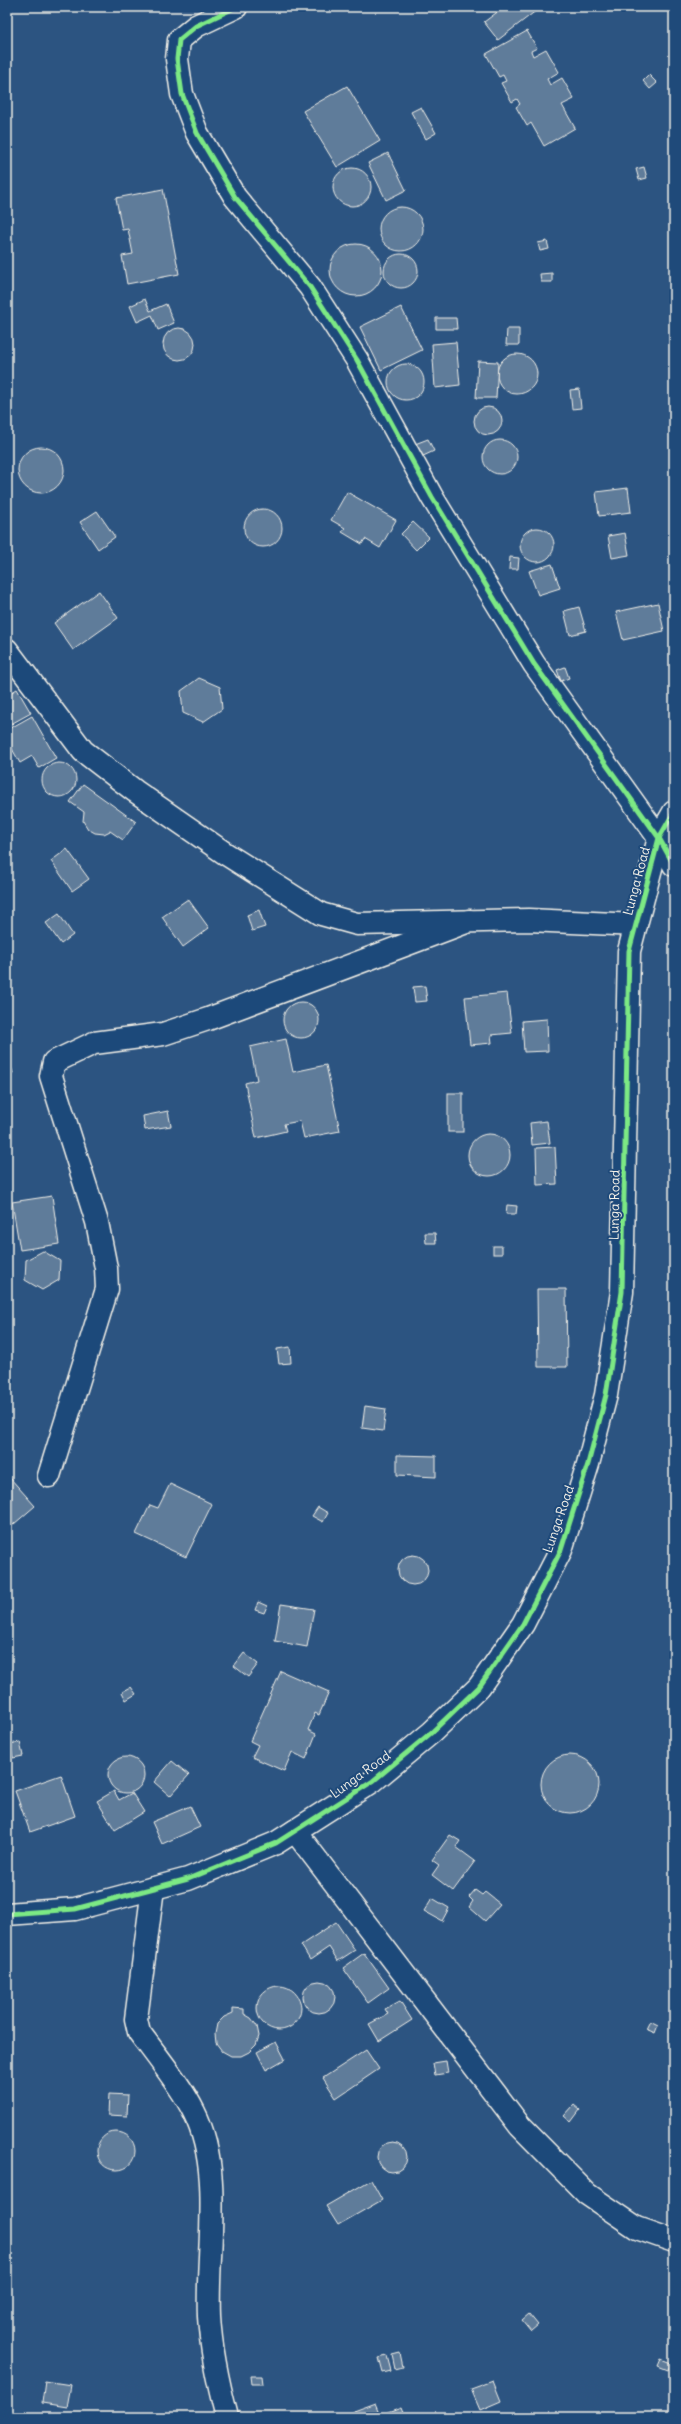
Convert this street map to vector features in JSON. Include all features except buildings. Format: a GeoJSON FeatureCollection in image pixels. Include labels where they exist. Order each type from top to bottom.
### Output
{"type":"FeatureCollection","features":[{"type":"Feature","properties":{"kind":"street"},"geometry":{"type":"LineString","coordinates":[[236,7],[196,26],[179,40],[177,59],[182,94],[197,133],[235,197],[310,287],[357,360],[432,497],[534,664],[659,838],[674,865]]}},
{"type":"Feature","properties":{"kind":"street"},"geometry":{"type":"LineString","coordinates":[[7,650],[83,751],[162,809],[321,914],[357,924],[529,920],[636,925]]}},
{"type":"Feature","properties":{"kind":"street","name":"Lunga Road"},"geometry":{"type":"LineString","coordinates":[[7,1914],[74,1909],[188,1879],[276,1843],[372,1781],[432,1732],[479,1687],[523,1624],[561,1550],[588,1464],[606,1395],[622,1292],[629,951],[659,838],[674,812]]}},
{"type":"Feature","properties":{"kind":"street"},"geometry":{"type":"LineString","coordinates":[[49,1476],[107,1289],[106,1268],[97,1222],[51,1076],[54,1062],[94,1043],[162,1034],[208,1019],[469,921]]}},
{"type":"Feature","properties":{"kind":"street"},"geometry":{"type":"LineString","coordinates":[[295,1832],[520,2126],[587,2194],[637,2228],[674,2241]]}},
{"type":"Feature","properties":{"kind":"street"},"geometry":{"type":"LineString","coordinates":[[153,1888],[136,2019],[139,2032],[194,2112],[207,2150],[212,2190],[209,2316],[214,2368],[227,2417]]}},
{"type":"Feature","properties":{"kind":"cycle path"},"geometry":{"type":"LineString","coordinates":[[236,7],[196,26],[179,40],[177,59],[182,94],[197,133],[235,197],[310,287],[357,360],[432,497],[534,664],[659,838],[674,865]]}},
{"type":"Feature","properties":{"kind":"cycle path"},"geometry":{"type":"LineString","coordinates":[[7,1914],[75,1909],[188,1879],[276,1843],[373,1781],[432,1732],[479,1687],[523,1624],[561,1550],[588,1464],[606,1395],[622,1292],[629,951],[659,838],[674,812]]}}]}
